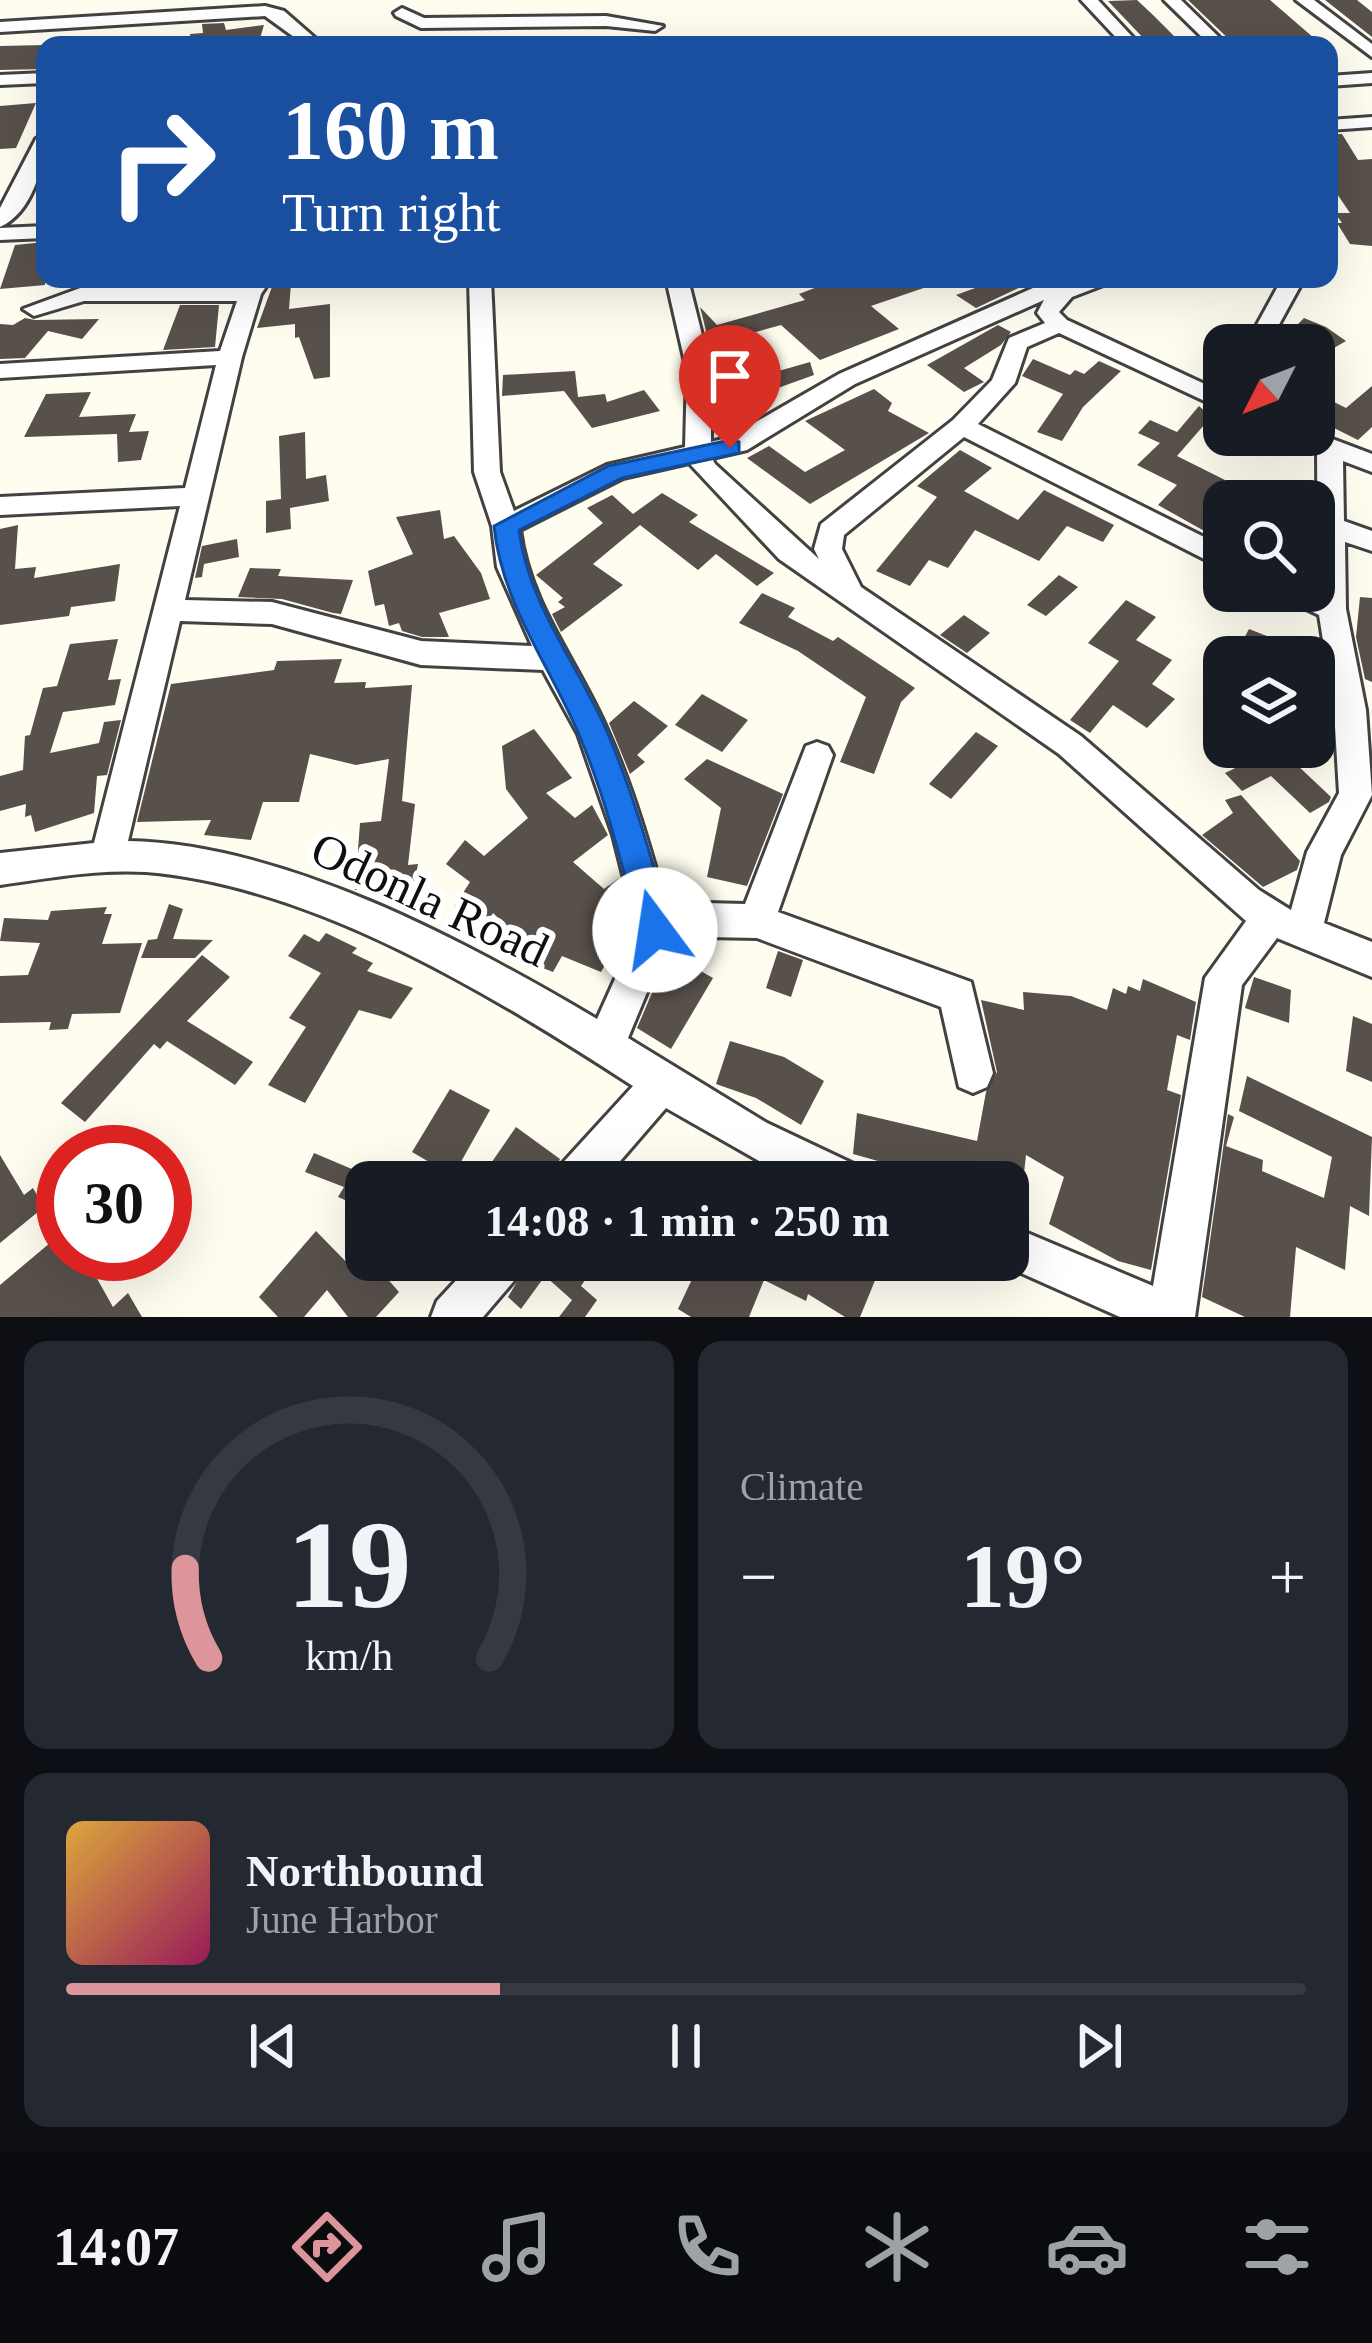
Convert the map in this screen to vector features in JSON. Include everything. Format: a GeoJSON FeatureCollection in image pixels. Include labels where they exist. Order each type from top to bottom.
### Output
{"type":"FeatureCollection","features":[{"type":"Feature","properties":{"kind":"street"},"geometry":{"type":"LineString","coordinates":[[649,0],[658,36]]}},
{"type":"Feature","properties":{"kind":"street"},"geometry":{"type":"LineString","coordinates":[[1089,0],[1123,36]]}},
{"type":"Feature","properties":{"kind":"street"},"geometry":{"type":"LineString","coordinates":[[1172,0],[1210,36]]}},
{"type":"Feature","properties":{"kind":"street"},"geometry":{"type":"LineString","coordinates":[[1304,0],[1372,52]]}},
{"type":"Feature","properties":{"kind":"street"},"geometry":{"type":"LineString","coordinates":[[0,27],[265,10],[278,14],[304,36]]}},
{"type":"Feature","properties":{"kind":"street"},"geometry":{"type":"LineString","coordinates":[[402,13],[421,23],[606,21],[655,26]]}},
{"type":"Feature","properties":{"kind":"street"},"geometry":{"type":"LineString","coordinates":[[476,25],[476,36]]}},
{"type":"Feature","properties":{"kind":"street"},"geometry":{"type":"LineString","coordinates":[[0,80],[36,78]]}},
{"type":"Feature","properties":{"kind":"street"},"geometry":{"type":"LineString","coordinates":[[1338,80],[1372,78]]}},
{"type":"Feature","properties":{"kind":"street"},"geometry":{"type":"LineString","coordinates":[[1338,124],[1372,122]]}},
{"type":"Feature","properties":{"kind":"street"},"geometry":{"type":"LineString","coordinates":[[0,221],[17,201],[36,159]]}},
{"type":"Feature","properties":{"kind":"street"},"geometry":{"type":"LineString","coordinates":[[0,234],[36,232]]}},
{"type":"Feature","properties":{"kind":"street"},"geometry":{"type":"LineString","coordinates":[[34,309],[83,294],[230,288]]}},
{"type":"Feature","properties":{"kind":"street"},"geometry":{"type":"LineString","coordinates":[[107,859],[230,356],[255,288]]}},
{"type":"Feature","properties":{"kind":"street"},"geometry":{"type":"LineString","coordinates":[[480,288],[487,472],[506,526],[511,567],[552,659],[592,732],[630,836],[655,930],[605,1046]]}},
{"type":"Feature","properties":{"kind":"street"},"geometry":{"type":"LineString","coordinates":[[683,288],[699,371],[698,454],[703,468],[789,552],[1070,745],[1287,924],[1372,961]]}},
{"type":"Feature","properties":{"kind":"street"},"geometry":{"type":"LineString","coordinates":[[506,526],[616,471],[739,444],[847,380],[1059,288]]}},
{"type":"Feature","properties":{"kind":"street"},"geometry":{"type":"LineString","coordinates":[[1075,288],[1050,304],[1048,314],[1059,325],[1203,392]]}},
{"type":"Feature","properties":{"kind":"street"},"geometry":{"type":"LineString","coordinates":[[1268,324],[1288,288]]}},
{"type":"Feature","properties":{"kind":"street"},"geometry":{"type":"LineString","coordinates":[[854,601],[828,549],[831,531],[962,427],[1003,383],[1017,343],[1059,325]]}},
{"type":"Feature","properties":{"kind":"street"},"geometry":{"type":"LineString","coordinates":[[0,371],[230,356]]}},
{"type":"Feature","properties":{"kind":"street"},"geometry":{"type":"LineString","coordinates":[[962,427],[1203,548]]}},
{"type":"Feature","properties":{"kind":"street"},"geometry":{"type":"LineString","coordinates":[[1335,452],[1372,463]]}},
{"type":"Feature","properties":{"kind":"street"},"geometry":{"type":"LineString","coordinates":[[0,506],[195,496]]}},
{"type":"Feature","properties":{"kind":"street"},"geometry":{"type":"LineString","coordinates":[[1335,528],[1372,541]]}},
{"type":"Feature","properties":{"kind":"street"},"geometry":{"type":"LineString","coordinates":[[167,610],[272,614],[440,655],[552,659]]}},
{"type":"Feature","properties":{"kind":"street"},"geometry":{"type":"LineString","coordinates":[[1029,1259],[1106,1303],[1171,1316],[1225,978],[1287,924],[1356,794],[1361,714],[1333,612]]}},
{"type":"Feature","properties":{"kind":"street"},"geometry":{"type":"LineString","coordinates":[[757,921],[817,755]]}},
{"type":"Feature","properties":{"kind":"street","name":"Odonla Road"},"geometry":{"type":"LineString","coordinates":[[0,869],[146,857],[262,882],[413,941],[605,1046],[795,1161]]}},
{"type":"Feature","properties":{"kind":"street"},"geometry":{"type":"LineString","coordinates":[[655,930],[706,920],[757,921],[958,994],[973,1072]]}},
{"type":"Feature","properties":{"kind":"street"},"geometry":{"type":"LineString","coordinates":[[593,1161],[662,1083]]}},
{"type":"Feature","properties":{"kind":"street"},"geometry":{"type":"LineString","coordinates":[[463,1314],[488,1281]]}},
{"type":"Feature","properties":{"kind":"building"},"geometry":{"type":"Polygon","coordinates":[[[1137,0],[1174,36],[1141,36],[1108,1],[1137,0]]]}},
{"type":"Feature","properties":{"kind":"building"},"geometry":{"type":"Polygon","coordinates":[[[1188,0],[1270,0],[1312,36],[1226,36],[1188,0]]]}},
{"type":"Feature","properties":{"kind":"building"},"geometry":{"type":"Polygon","coordinates":[[[1325,0],[1357,0],[1372,12],[1372,37],[1325,0]]]}},
{"type":"Feature","properties":{"kind":"building"},"geometry":{"type":"Polygon","coordinates":[[[224,23],[226,30],[264,25],[261,36],[190,36],[203,33],[202,24],[224,23]]]}},
{"type":"Feature","properties":{"kind":"building"},"geometry":{"type":"Polygon","coordinates":[[[36,45],[36,69],[0,70],[0,46],[36,45]]]}},
{"type":"Feature","properties":{"kind":"building"},"geometry":{"type":"Polygon","coordinates":[[[36,103],[16,148],[0,149],[0,106],[36,103]]]}},
{"type":"Feature","properties":{"kind":"building"},"geometry":{"type":"Polygon","coordinates":[[[1338,134],[1358,160],[1372,159],[1372,246],[1350,244],[1338,225],[1342,223],[1338,213],[1350,213],[1338,195],[1338,134]]]}},
{"type":"Feature","properties":{"kind":"building"},"geometry":{"type":"Polygon","coordinates":[[[36,243],[36,286],[0,289],[15,245],[36,243]]]}},
{"type":"Feature","properties":{"kind":"building"},"geometry":{"type":"Polygon","coordinates":[[[272,288],[291,288],[289,309],[330,304],[330,377],[314,379],[299,337],[295,338],[295,324],[257,328],[272,288]]]}},
{"type":"Feature","properties":{"kind":"building"},"geometry":{"type":"Polygon","coordinates":[[[815,288],[924,288],[871,306],[899,329],[820,360],[781,325],[730,339],[737,348],[729,356],[707,335],[700,307],[717,325],[805,300],[799,294],[815,288]]]}},
{"type":"Feature","properties":{"kind":"building"},"geometry":{"type":"Polygon","coordinates":[[[975,288],[1019,288],[976,308],[956,295],[975,288]]]}},
{"type":"Feature","properties":{"kind":"building"},"geometry":{"type":"Polygon","coordinates":[[[180,305],[219,305],[215,347],[163,350],[180,305]]]}},
{"type":"Feature","properties":{"kind":"building"},"geometry":{"type":"Polygon","coordinates":[[[25,318],[99,319],[82,339],[48,331],[25,358],[0,359],[0,324],[13,325],[25,318]]]}},
{"type":"Feature","properties":{"kind":"building"},"geometry":{"type":"Polygon","coordinates":[[[998,325],[1011,332],[1001,345],[964,368],[984,382],[964,392],[927,365],[998,325]]]}},
{"type":"Feature","properties":{"kind":"building"},"geometry":{"type":"Polygon","coordinates":[[[746,352],[768,374],[810,362],[814,375],[747,399],[716,362],[746,352]]]}},
{"type":"Feature","properties":{"kind":"building"},"geometry":{"type":"Polygon","coordinates":[[[1033,359],[1070,375],[1075,370],[1084,374],[1099,361],[1121,371],[1083,407],[1062,441],[1037,432],[1063,394],[1022,376],[1033,359]]]}},
{"type":"Feature","properties":{"kind":"building"},"geometry":{"type":"Polygon","coordinates":[[[575,371],[578,397],[605,394],[607,402],[644,390],[660,411],[592,428],[564,391],[502,396],[503,375],[575,371]]]}},
{"type":"Feature","properties":{"kind":"building"},"geometry":{"type":"Polygon","coordinates":[[[1372,386],[1372,427],[1358,440],[1335,428],[1335,402],[1346,408],[1372,386]]]}},
{"type":"Feature","properties":{"kind":"building"},"geometry":{"type":"Polygon","coordinates":[[[874,389],[892,403],[888,411],[929,433],[810,504],[747,458],[769,446],[805,472],[845,450],[805,421],[874,389]]]}},
{"type":"Feature","properties":{"kind":"building"},"geometry":{"type":"Polygon","coordinates":[[[91,392],[79,417],[136,414],[129,432],[149,431],[141,460],[118,462],[117,434],[24,437],[46,394],[91,392]]]}},
{"type":"Feature","properties":{"kind":"building"},"geometry":{"type":"Polygon","coordinates":[[[1199,406],[1203,410],[1203,426],[1177,456],[1225,480],[1203,480],[1203,530],[1158,505],[1177,485],[1137,465],[1160,443],[1138,433],[1150,420],[1177,432],[1199,406]]]}},
{"type":"Feature","properties":{"kind":"building"},"geometry":{"type":"Polygon","coordinates":[[[305,432],[306,479],[326,475],[329,501],[290,508],[291,529],[266,533],[266,501],[281,499],[279,436],[305,432]]]}},
{"type":"Feature","properties":{"kind":"building"},"geometry":{"type":"Polygon","coordinates":[[[960,450],[992,468],[964,491],[1018,520],[1044,490],[1114,525],[1103,542],[1067,526],[1039,561],[975,530],[948,568],[929,560],[910,586],[876,571],[937,497],[917,486],[960,450]]]}},
{"type":"Feature","properties":{"kind":"building"},"geometry":{"type":"Polygon","coordinates":[[[662,493],[698,515],[689,522],[774,573],[757,586],[716,554],[698,570],[640,525],[593,564],[623,585],[561,632],[552,614],[565,607],[558,602],[563,598],[536,575],[603,523],[587,508],[612,495],[633,514],[662,493]]]}},
{"type":"Feature","properties":{"kind":"building"},"geometry":{"type":"Polygon","coordinates":[[[440,510],[444,539],[454,536],[481,573],[490,599],[439,613],[449,637],[422,637],[402,631],[399,623],[389,626],[384,604],[375,606],[368,571],[413,554],[396,517],[440,510]]]}},
{"type":"Feature","properties":{"kind":"building"},"geometry":{"type":"Polygon","coordinates":[[[18,525],[15,569],[36,567],[34,578],[120,564],[115,601],[71,607],[69,616],[0,625],[0,529],[18,525]]]}},
{"type":"Feature","properties":{"kind":"building"},"geometry":{"type":"Polygon","coordinates":[[[237,539],[239,557],[204,564],[202,577],[195,578],[202,546],[237,539]]]}},
{"type":"Feature","properties":{"kind":"building"},"geometry":{"type":"Polygon","coordinates":[[[250,568],[281,569],[278,576],[353,580],[341,614],[282,599],[238,597],[250,568]]]}},
{"type":"Feature","properties":{"kind":"building"},"geometry":{"type":"Polygon","coordinates":[[[1059,575],[1078,587],[1046,616],[1027,605],[1059,575]]]}},
{"type":"Feature","properties":{"kind":"building"},"geometry":{"type":"Polygon","coordinates":[[[762,593],[795,608],[788,617],[833,641],[838,637],[915,688],[901,702],[874,774],[840,762],[866,697],[798,651],[739,623],[762,593]]]}},
{"type":"Feature","properties":{"kind":"building"},"geometry":{"type":"Polygon","coordinates":[[[1360,597],[1372,598],[1372,682],[1365,679],[1356,637],[1360,597]]]}},
{"type":"Feature","properties":{"kind":"building"},"geometry":{"type":"Polygon","coordinates":[[[1126,600],[1156,617],[1136,640],[1172,660],[1152,684],[1175,699],[1147,728],[1113,705],[1090,733],[1070,720],[1119,661],[1088,643],[1126,600]]]}},
{"type":"Feature","properties":{"kind":"building"},"geometry":{"type":"Polygon","coordinates":[[[964,615],[990,633],[967,653],[940,635],[964,615]]]}},
{"type":"Feature","properties":{"kind":"building"},"geometry":{"type":"Polygon","coordinates":[[[118,639],[108,680],[121,679],[115,705],[63,712],[50,753],[99,743],[104,722],[121,720],[107,775],[97,776],[94,813],[35,832],[31,815],[25,817],[26,804],[0,811],[0,776],[23,770],[25,736],[30,735],[43,688],[57,686],[70,644],[118,639]]]}},
{"type":"Feature","properties":{"kind":"building"},"geometry":{"type":"Polygon","coordinates":[[[342,659],[334,683],[366,682],[365,688],[412,685],[402,801],[415,804],[408,865],[418,864],[414,885],[355,890],[360,823],[381,821],[389,759],[356,765],[310,754],[299,802],[263,802],[251,840],[204,835],[211,820],[137,822],[171,684],[274,670],[277,661],[342,659]]]}},
{"type":"Feature","properties":{"kind":"building"},"geometry":{"type":"Polygon","coordinates":[[[702,694],[748,720],[722,752],[675,725],[702,694]]]}},
{"type":"Feature","properties":{"kind":"building"},"geometry":{"type":"Polygon","coordinates":[[[634,701],[668,726],[637,755],[645,762],[630,774],[609,723],[634,701]]]}},
{"type":"Feature","properties":{"kind":"building"},"geometry":{"type":"Polygon","coordinates":[[[534,729],[572,778],[546,793],[575,818],[592,805],[608,835],[573,862],[604,889],[619,878],[630,921],[601,972],[562,956],[553,972],[528,962],[535,954],[493,913],[488,921],[454,907],[470,882],[446,864],[465,840],[484,856],[528,818],[506,789],[502,746],[534,729]]]}},
{"type":"Feature","properties":{"kind":"building"},"geometry":{"type":"Polygon","coordinates":[[[976,732],[998,746],[951,799],[929,784],[976,732]]]}},
{"type":"Feature","properties":{"kind":"building"},"geometry":{"type":"Polygon","coordinates":[[[707,759],[783,794],[747,886],[707,877],[721,808],[684,779],[707,759]]]}},
{"type":"Feature","properties":{"kind":"building"},"geometry":{"type":"Polygon","coordinates":[[[1235,768],[1300,768],[1331,797],[1310,813],[1271,776],[1242,791],[1225,773],[1235,768]]]}},
{"type":"Feature","properties":{"kind":"building"},"geometry":{"type":"Polygon","coordinates":[[[1241,795],[1300,861],[1297,870],[1263,887],[1202,835],[1233,813],[1225,800],[1241,795]]]}},
{"type":"Feature","properties":{"kind":"building"},"geometry":{"type":"Polygon","coordinates":[[[169,904],[183,909],[173,939],[213,940],[195,958],[141,958],[148,940],[157,939],[169,904]]]}},
{"type":"Feature","properties":{"kind":"building"},"geometry":{"type":"Polygon","coordinates":[[[107,907],[104,914],[112,914],[102,944],[142,943],[120,1013],[72,1014],[68,1029],[49,1030],[51,1022],[0,1023],[0,976],[28,975],[40,943],[0,941],[4,918],[48,920],[51,911],[107,907]]]}},
{"type":"Feature","properties":{"kind":"building"},"geometry":{"type":"Polygon","coordinates":[[[326,933],[357,948],[352,953],[373,963],[367,971],[413,988],[391,1019],[359,1010],[305,1103],[268,1085],[306,1027],[289,1018],[321,973],[288,956],[304,934],[319,942],[326,933]]]}},
{"type":"Feature","properties":{"kind":"building"},"geometry":{"type":"Polygon","coordinates":[[[778,951],[803,960],[791,997],[766,988],[778,951]]]}},
{"type":"Feature","properties":{"kind":"building"},"geometry":{"type":"Polygon","coordinates":[[[669,953],[713,978],[671,1049],[637,1028],[669,953]]]}},
{"type":"Feature","properties":{"kind":"building"},"geometry":{"type":"Polygon","coordinates":[[[202,955],[230,977],[187,1021],[253,1062],[235,1085],[167,1041],[160,1049],[154,1044],[85,1122],[61,1103],[202,955]]]}},
{"type":"Feature","properties":{"kind":"building"},"geometry":{"type":"Polygon","coordinates":[[[1254,977],[1291,990],[1289,1023],[1245,1008],[1254,977]]]}},
{"type":"Feature","properties":{"kind":"building"},"geometry":{"type":"Polygon","coordinates":[[[1143,979],[1196,1002],[1190,1040],[1177,1035],[1167,1090],[1181,1095],[1151,1270],[1118,1261],[1049,1224],[1064,1177],[1026,1155],[1025,1161],[878,1161],[853,1154],[857,1113],[977,1141],[986,1092],[997,1072],[981,1000],[1024,1010],[1023,992],[1071,996],[1107,1010],[1113,988],[1126,994],[1128,986],[1140,991],[1143,979]]]}},
{"type":"Feature","properties":{"kind":"building"},"geometry":{"type":"Polygon","coordinates":[[[1353,1016],[1372,1024],[1372,1082],[1346,1071],[1353,1016]]]}},
{"type":"Feature","properties":{"kind":"building"},"geometry":{"type":"Polygon","coordinates":[[[730,1041],[784,1057],[824,1081],[801,1125],[756,1098],[716,1084],[730,1041]]]}},
{"type":"Feature","properties":{"kind":"building"},"geometry":{"type":"Polygon","coordinates":[[[1247,1076],[1372,1137],[1369,1216],[1350,1206],[1345,1270],[1296,1247],[1290,1317],[1245,1317],[1202,1297],[1228,1114],[1234,1117],[1226,1146],[1263,1160],[1262,1171],[1324,1198],[1332,1157],[1239,1111],[1247,1076]]]}},
{"type":"Feature","properties":{"kind":"building"},"geometry":{"type":"Polygon","coordinates":[[[450,1089],[490,1110],[461,1161],[427,1161],[412,1152],[450,1089]]]}},
{"type":"Feature","properties":{"kind":"building"},"geometry":{"type":"Polygon","coordinates":[[[516,1127],[560,1159],[559,1161],[493,1161],[516,1127]]]}},
{"type":"Feature","properties":{"kind":"building"},"geometry":{"type":"Polygon","coordinates":[[[314,1153],[345,1166],[345,1200],[338,1197],[344,1187],[305,1172],[314,1153]]]}},
{"type":"Feature","properties":{"kind":"building"},"geometry":{"type":"Polygon","coordinates":[[[0,1155],[24,1195],[33,1188],[36,1214],[0,1243],[0,1155]]]}},
{"type":"Feature","properties":{"kind":"building"},"geometry":{"type":"Polygon","coordinates":[[[316,1231],[345,1261],[345,1281],[389,1281],[399,1292],[376,1317],[348,1317],[327,1290],[304,1317],[278,1317],[259,1297],[316,1231]]]}},
{"type":"Feature","properties":{"kind":"building"},"geometry":{"type":"Polygon","coordinates":[[[36,1255],[36,1281],[98,1281],[113,1307],[128,1293],[142,1317],[0,1317],[0,1285],[36,1255]]]}},
{"type":"Feature","properties":{"kind":"building"},"geometry":{"type":"Polygon","coordinates":[[[518,1281],[541,1281],[521,1309],[508,1297],[518,1281]]]}},
{"type":"Feature","properties":{"kind":"building"},"geometry":{"type":"Polygon","coordinates":[[[551,1281],[584,1281],[581,1286],[597,1300],[585,1317],[559,1317],[572,1300],[551,1281]]]}},
{"type":"Feature","properties":{"kind":"building"},"geometry":{"type":"Polygon","coordinates":[[[691,1281],[764,1281],[749,1317],[691,1317],[678,1309],[691,1281]]]}},
{"type":"Feature","properties":{"kind":"building"},"geometry":{"type":"Polygon","coordinates":[[[766,1281],[875,1281],[860,1317],[845,1317],[808,1294],[806,1301],[766,1281]]]}},
{"type":"Feature","properties":{"kind":"route"},"geometry":{"type":"LineString","coordinates":[[655,930],[630,836],[592,732],[552,659],[511,567],[506,526],[616,471],[667,457],[730,448]]}}]}
